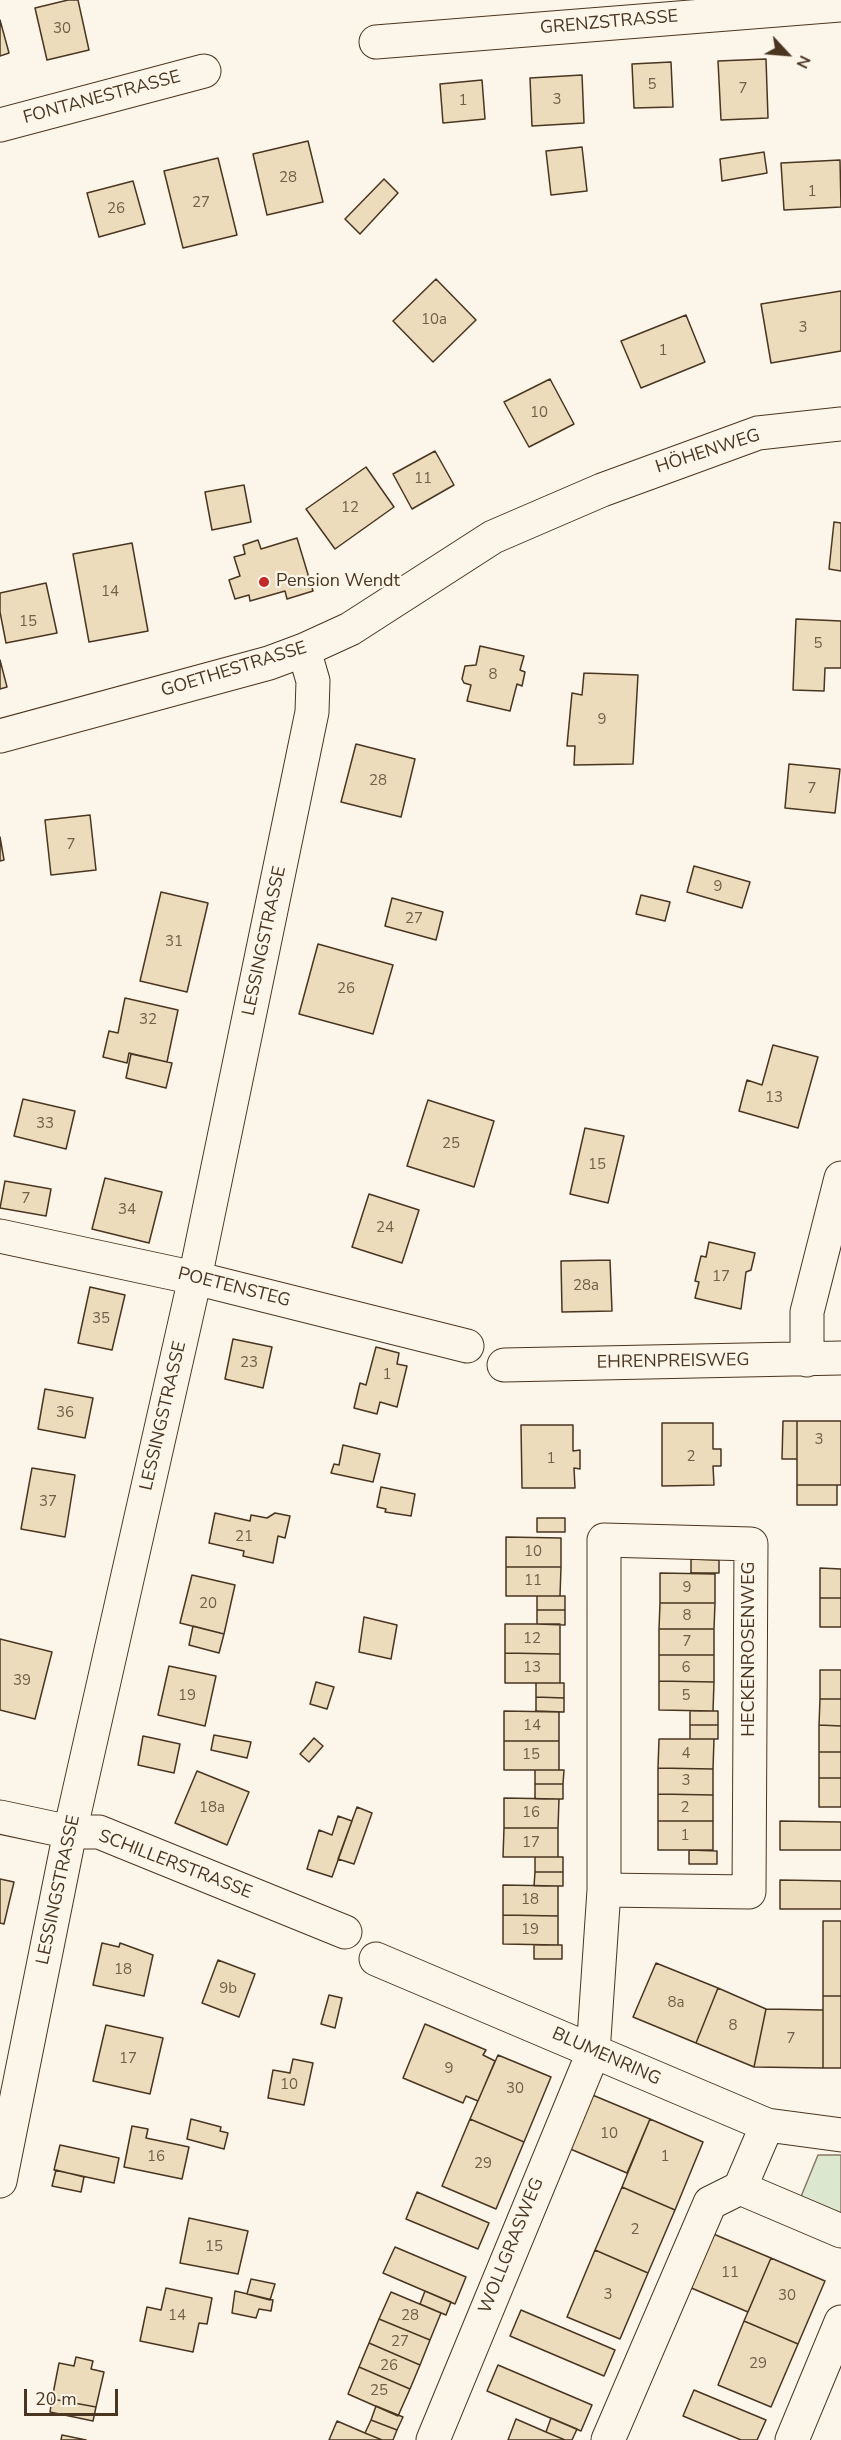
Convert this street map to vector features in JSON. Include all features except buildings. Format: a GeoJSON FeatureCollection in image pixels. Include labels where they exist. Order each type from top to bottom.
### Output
{"type":"FeatureCollection","features":[{"type":"Feature","properties":{"kind":"street","name":"GRENZSTRASSE"},"geometry":{"type":"LineString","coordinates":[[376,42],[841,5]]}},
{"type":"Feature","properties":{"kind":"street","name":"FONTANESTRASSE"},"geometry":{"type":"LineString","coordinates":[[0,125],[204,71]]}},
{"type":"Feature","properties":{"kind":"street","name":"HÖHENWEG"},"geometry":{"type":"LineString","coordinates":[[646,473],[758,433],[841,424]]}},
{"type":"Feature","properties":{"kind":"street","name":"GOETHESTRASSE"},"geometry":{"type":"LineString","coordinates":[[0,736],[269,663],[304,650],[350,629],[493,537],[646,473]]}},
{"type":"Feature","properties":{"kind":"street","name":"LESSINGSTRASSE"},"geometry":{"type":"LineString","coordinates":[[0,2181],[70,1832],[195,1278],[312,712],[313,681],[304,650]]}},
{"type":"Feature","properties":{"kind":"street"},"geometry":{"type":"LineString","coordinates":[[807,1359],[807,1312],[841,1178]]}},
{"type":"Feature","properties":{"kind":"street","name":"POETENSTEG"},"geometry":{"type":"LineString","coordinates":[[0,1236],[195,1278],[466,1346]]}},
{"type":"Feature","properties":{"kind":"street","name":"EHRENPREISWEG"},"geometry":{"type":"LineString","coordinates":[[504,1365],[841,1358]]}},
{"type":"Feature","properties":{"kind":"street","name":"HECKENROSENWEG"},"geometry":{"type":"LineString","coordinates":[[593,2053],[604,1890],[604,1540],[751,1544],[748,1892],[604,1890]]}},
{"type":"Feature","properties":{"kind":"street","name":"SCHILLERSTRASSE"},"geometry":{"type":"LineString","coordinates":[[0,1817],[70,1832],[99,1832],[345,1932]]}},
{"type":"Feature","properties":{"kind":"street","name":"BLUMENRING"},"geometry":{"type":"LineString","coordinates":[[376,1959],[767,2125],[841,2135]]}},
{"type":"Feature","properties":{"kind":"street","name":"WOLLGRASWEG"},"geometry":{"type":"LineString","coordinates":[[433,2440],[593,2053]]}},
{"type":"Feature","properties":{"kind":"street"},"geometry":{"type":"LineString","coordinates":[[608,2440],[710,2203],[740,2188],[767,2125]]}},
{"type":"Feature","properties":{"kind":"street"},"geometry":{"type":"LineString","coordinates":[[740,2188],[841,2231]]}},
{"type":"Feature","properties":{"kind":"street"},"geometry":{"type":"LineString","coordinates":[[792,2440],[841,2322]]}},
{"type":"Feature","properties":{"kind":"green space"},"geometry":{"type":"Polygon","coordinates":[[[818,2155],[841,2155],[841,2216],[800,2199],[818,2155]]]}},
{"type":"Feature","properties":{"kind":"place","name":"Pension Wendt"},"geometry":{"type":"Point","coordinates":[264,582]}}]}
